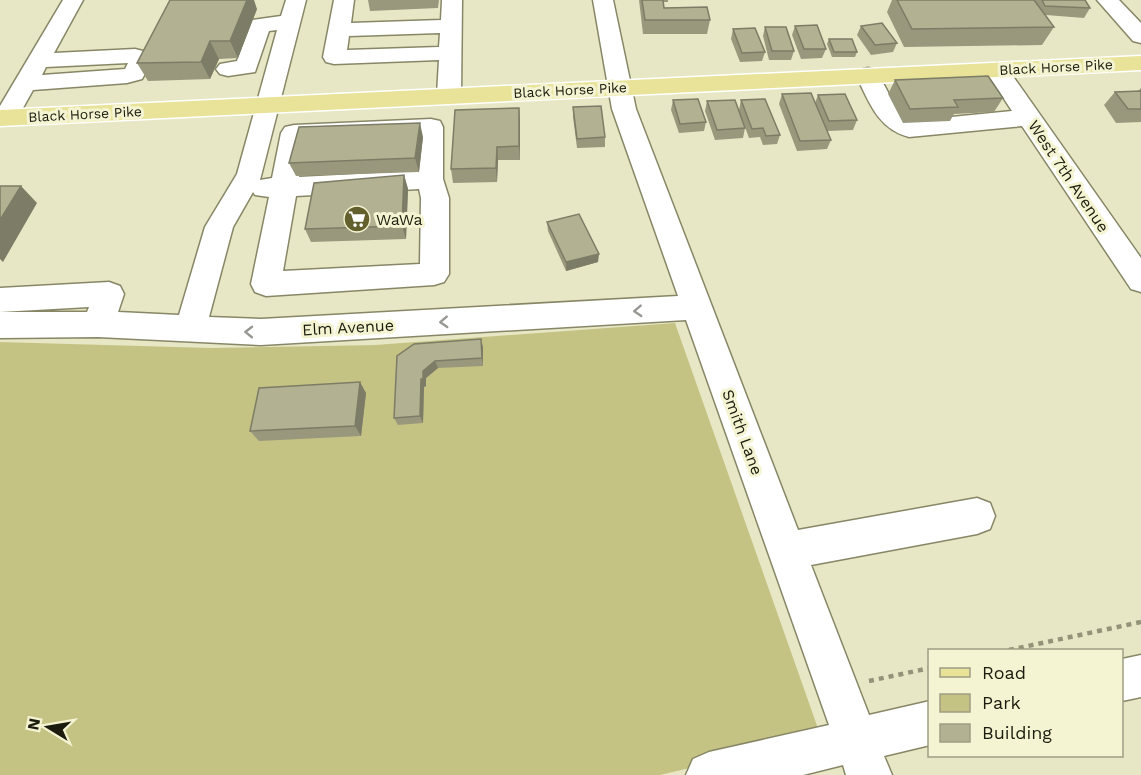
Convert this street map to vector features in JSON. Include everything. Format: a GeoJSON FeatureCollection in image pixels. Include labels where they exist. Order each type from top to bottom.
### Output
{"type":"FeatureCollection","features":[{"type":"Feature","properties":{"kind":"main road","name":"Black Horse Pike"},"geometry":{"type":"LineString","coordinates":[[2,118],[1141,63]]}},
{"type":"Feature","properties":{"kind":"street"},"geometry":{"type":"LineString","coordinates":[[2,118],[73,0]]}},
{"type":"Feature","properties":{"kind":"street"},"geometry":{"type":"LineString","coordinates":[[344,0],[334,57],[449,53]]}},
{"type":"Feature","properties":{"kind":"street"},"geometry":{"type":"LineString","coordinates":[[449,95],[452,0]]}},
{"type":"Feature","properties":{"kind":"street","name":"Smith Lane"},"geometry":{"type":"LineString","coordinates":[[603,0],[624,109],[863,757]]}},
{"type":"Feature","properties":{"kind":"street"},"geometry":{"type":"LineString","coordinates":[[1107,0],[1141,36]]}},
{"type":"Feature","properties":{"kind":"street"},"geometry":{"type":"LineString","coordinates":[[228,69],[247,68],[260,25],[293,11]]}},
{"type":"Feature","properties":{"kind":"street"},"geometry":{"type":"LineString","coordinates":[[190,330],[219,227],[250,174],[293,11]]}},
{"type":"Feature","properties":{"kind":"street"},"geometry":{"type":"LineString","coordinates":[[339,30],[451,26]]}},
{"type":"Feature","properties":{"kind":"street"},"geometry":{"type":"LineString","coordinates":[[25,83],[127,76],[134,74],[141,61],[135,56],[38,61]]}},
{"type":"Feature","properties":{"kind":"street","name":"West 7th Avenue"},"geometry":{"type":"LineString","coordinates":[[997,70],[1141,281]]}},
{"type":"Feature","properties":{"kind":"street"},"geometry":{"type":"LineString","coordinates":[[868,75],[890,118],[898,126],[909,129],[1029,117]]}},
{"type":"Feature","properties":{"kind":"street"},"geometry":{"type":"LineString","coordinates":[[414,128],[415,97]]}},
{"type":"Feature","properties":{"kind":"street"},"geometry":{"type":"LineString","coordinates":[[431,127],[430,179],[435,198],[434,274],[266,284],[294,134],[431,127]]}},
{"type":"Feature","properties":{"kind":"street"},"geometry":{"type":"LineString","coordinates":[[241,189],[430,179]]}},
{"type":"Feature","properties":{"kind":"street"},"geometry":{"type":"LineString","coordinates":[[0,300],[109,294],[98,324]]}},
{"type":"Feature","properties":{"kind":"street","name":"Elm Avenue"},"geometry":{"type":"LineString","coordinates":[[0,326],[98,324],[261,332],[697,307]]}},
{"type":"Feature","properties":{"kind":"street"},"geometry":{"type":"LineString","coordinates":[[787,551],[977,516]]}},
{"type":"Feature","properties":{"kind":"street"},"geometry":{"type":"LineString","coordinates":[[1123,680],[1141,676]]}},
{"type":"Feature","properties":{"kind":"street"},"geometry":{"type":"LineString","coordinates":[[710,775],[863,757],[928,724]]}},
{"type":"Feature","properties":{"kind":"path"},"geometry":{"type":"LineString","coordinates":[[1018,649],[1141,622]]}},
{"type":"Feature","properties":{"kind":"path"},"geometry":{"type":"LineString","coordinates":[[837,688],[928,668]]}},
{"type":"Feature","properties":{"kind":"green space"},"geometry":{"type":"Polygon","coordinates":[[[675,323],[821,737],[660,775],[0,775],[0,342],[211,348],[375,345],[675,323]]]}},
{"type":"Feature","properties":{"kind":"building"},"geometry":{"type":"Polygon","coordinates":[[[170,0],[247,0],[230,41],[210,41],[201,62],[137,63],[170,0]]]}},
{"type":"Feature","properties":{"kind":"building"},"geometry":{"type":"Polygon","coordinates":[[[642,0],[663,0],[664,8],[707,7],[710,20],[645,20],[642,0]]]}},
{"type":"Feature","properties":{"kind":"building"},"geometry":{"type":"Polygon","coordinates":[[[897,0],[1034,0],[1054,27],[912,29],[897,0]]]}},
{"type":"Feature","properties":{"kind":"building"},"geometry":{"type":"Polygon","coordinates":[[[1042,0],[1085,0],[1090,8],[1045,6],[1042,0]]]}},
{"type":"Feature","properties":{"kind":"building"},"geometry":{"type":"Polygon","coordinates":[[[882,23],[897,43],[875,45],[861,26],[882,23]]]}},
{"type":"Feature","properties":{"kind":"building"},"geometry":{"type":"Polygon","coordinates":[[[817,25],[826,49],[804,49],[795,26],[817,25]]]}},
{"type":"Feature","properties":{"kind":"building"},"geometry":{"type":"Polygon","coordinates":[[[765,27],[786,27],[794,51],[772,51],[765,27]]]}},
{"type":"Feature","properties":{"kind":"building"},"geometry":{"type":"Polygon","coordinates":[[[755,28],[765,52],[742,53],[733,29],[755,28]]]}},
{"type":"Feature","properties":{"kind":"building"},"geometry":{"type":"Polygon","coordinates":[[[829,39],[852,39],[857,52],[834,52],[829,39]]]}},
{"type":"Feature","properties":{"kind":"building"},"geometry":{"type":"Polygon","coordinates":[[[988,76],[1003,98],[954,100],[958,107],[910,109],[895,80],[988,76]]]}},
{"type":"Feature","properties":{"kind":"building"},"geometry":{"type":"Polygon","coordinates":[[[1141,91],[1141,109],[1128,109],[1115,92],[1141,91]]]}},
{"type":"Feature","properties":{"kind":"building"},"geometry":{"type":"Polygon","coordinates":[[[811,93],[831,140],[800,141],[782,94],[811,93]]]}},
{"type":"Feature","properties":{"kind":"building"},"geometry":{"type":"Polygon","coordinates":[[[845,94],[857,120],[829,121],[818,95],[845,94]]]}},
{"type":"Feature","properties":{"kind":"building"},"geometry":{"type":"Polygon","coordinates":[[[698,99],[706,122],[680,124],[673,100],[698,99]]]}},
{"type":"Feature","properties":{"kind":"building"},"geometry":{"type":"Polygon","coordinates":[[[765,99],[780,135],[766,136],[763,128],[752,129],[741,100],[765,99]]]}},
{"type":"Feature","properties":{"kind":"building"},"geometry":{"type":"Polygon","coordinates":[[[735,100],[745,128],[717,130],[707,101],[735,100]]]}},
{"type":"Feature","properties":{"kind":"building"},"geometry":{"type":"Polygon","coordinates":[[[601,106],[605,137],[577,139],[573,107],[601,106]]]}},
{"type":"Feature","properties":{"kind":"building"},"geometry":{"type":"Polygon","coordinates":[[[519,108],[519,146],[497,147],[496,168],[451,169],[455,110],[519,108]]]}},
{"type":"Feature","properties":{"kind":"building"},"geometry":{"type":"Polygon","coordinates":[[[420,123],[415,158],[289,163],[299,127],[420,123]]]}},
{"type":"Feature","properties":{"kind":"building"},"geometry":{"type":"Polygon","coordinates":[[[404,175],[402,226],[305,229],[314,183],[404,175]]]}},
{"type":"Feature","properties":{"kind":"building"},"geometry":{"type":"Polygon","coordinates":[[[0,186],[21,186],[0,220],[0,186]]]}},
{"type":"Feature","properties":{"kind":"building"},"geometry":{"type":"Polygon","coordinates":[[[579,214],[599,254],[566,262],[547,222],[579,214]]]}},
{"type":"Feature","properties":{"kind":"building"},"geometry":{"type":"Polygon","coordinates":[[[481,339],[482,358],[435,361],[423,371],[420,416],[394,418],[397,356],[414,344],[481,339]]]}},
{"type":"Feature","properties":{"kind":"building"},"geometry":{"type":"Polygon","coordinates":[[[360,382],[355,426],[250,431],[259,388],[360,382]]]}},
{"type":"Feature","properties":{"kind":"place","name":"WaWa"},"geometry":{"type":"Point","coordinates":[357,219]}}]}
